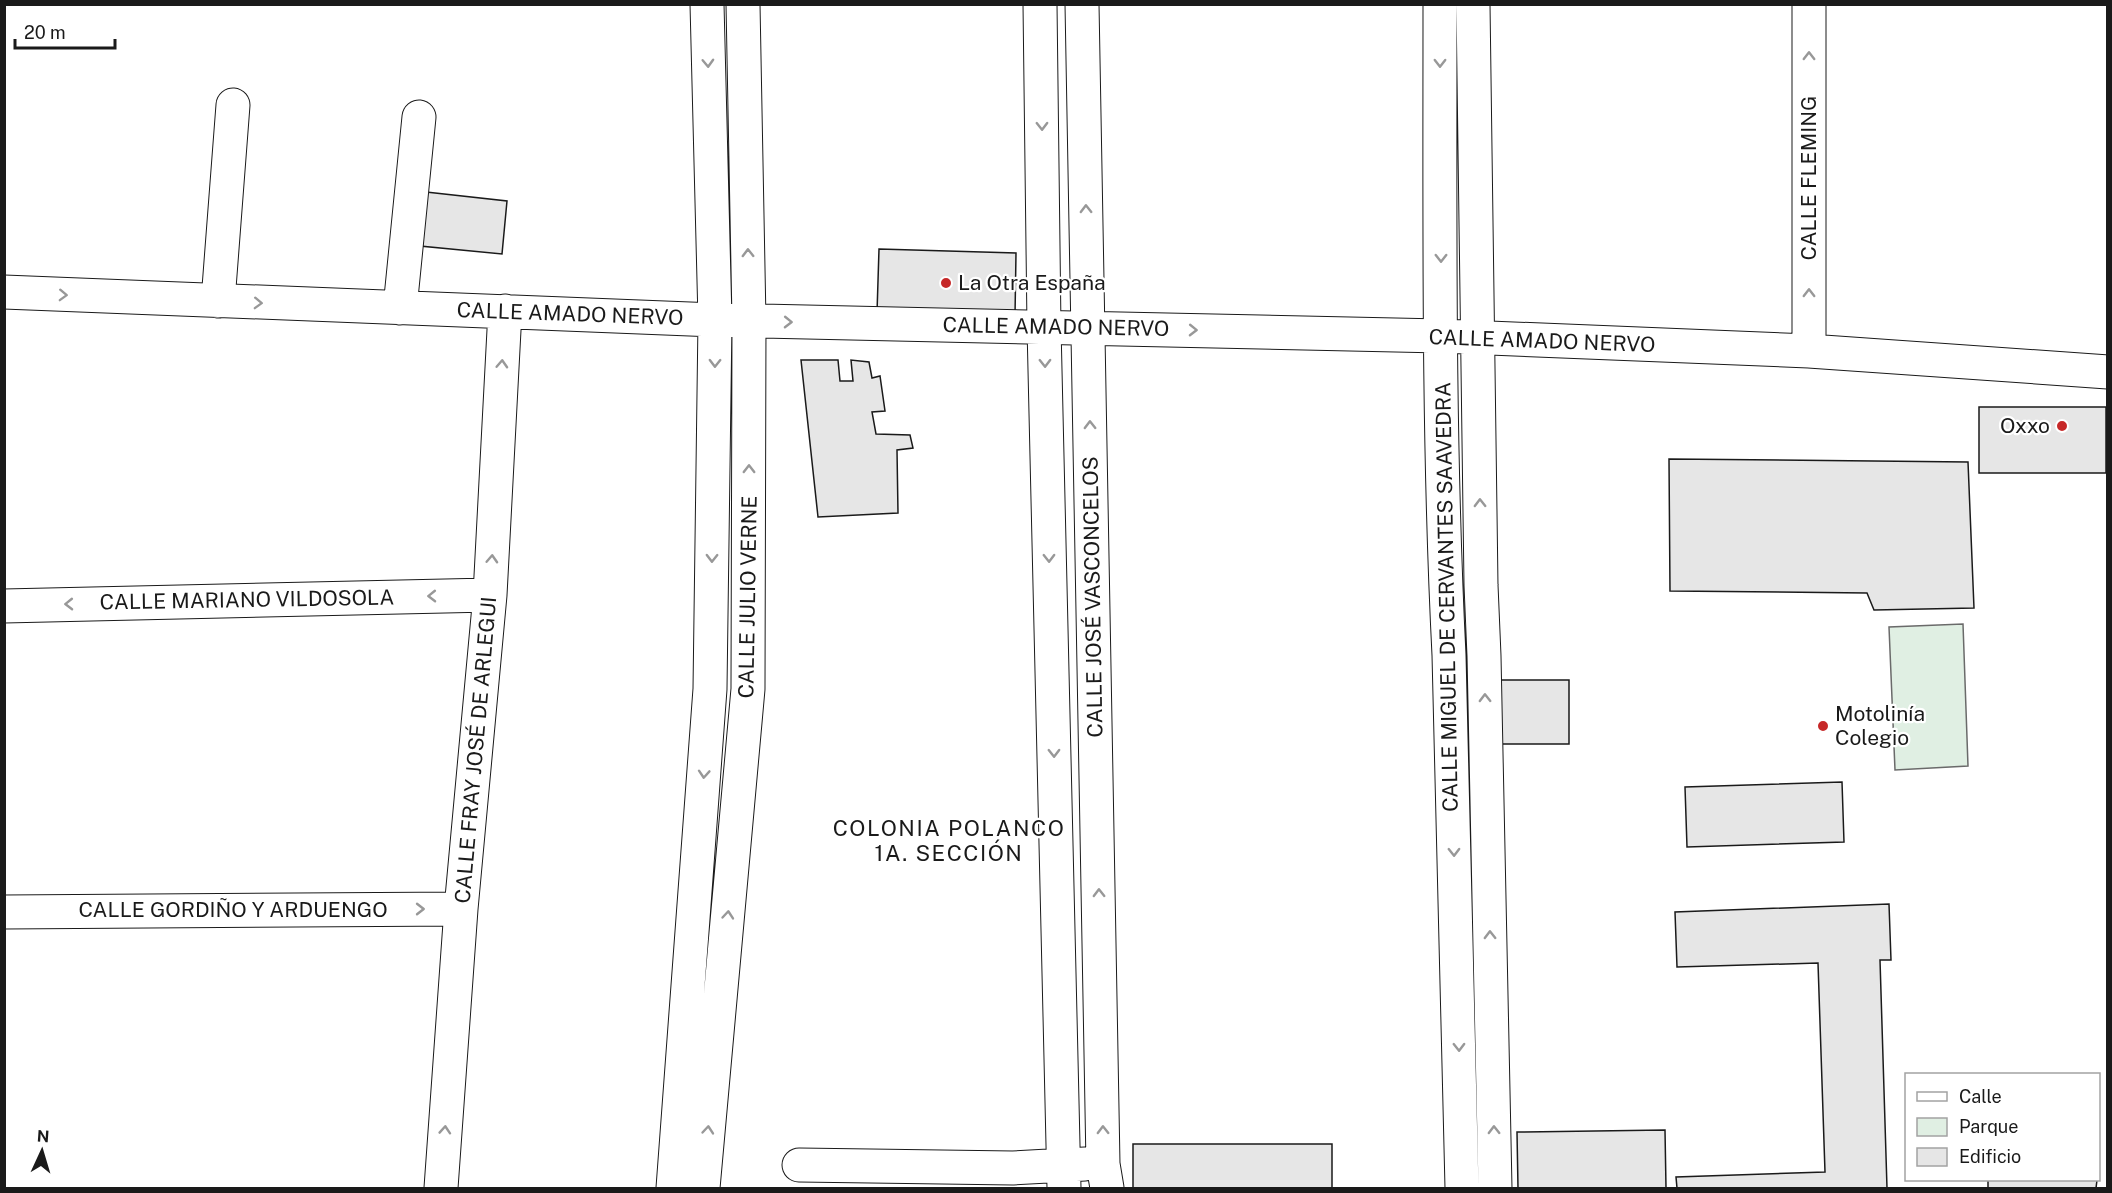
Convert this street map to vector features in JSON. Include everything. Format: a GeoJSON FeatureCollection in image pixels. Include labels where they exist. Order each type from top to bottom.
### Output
{"type":"FeatureCollection","features":[{"type":"Feature","properties":{"kind":"street","name":"CALLE JULIO VERNE"},"geometry":{"type":"LineString","coordinates":[[673,1188],[710,689],[715,320],[707,4]]}},
{"type":"Feature","properties":{"kind":"street","name":"CALLE JULIO VERNE"},"geometry":{"type":"LineString","coordinates":[[702,1188],[748,689],[749,321],[743,4]]}},
{"type":"Feature","properties":{"kind":"street","name":"CALLE JOSÉ VASCONCELOS"},"geometry":{"type":"LineString","coordinates":[[1040,4],[1044,327],[1059,931],[1058,1180]]}},
{"type":"Feature","properties":{"kind":"street","name":"CALLE JOSÉ VASCONCELOS"},"geometry":{"type":"LineString","coordinates":[[1082,4],[1105,1176]]}},
{"type":"Feature","properties":{"kind":"street","name":"CALLE FLEMING"},"geometry":{"type":"LineString","coordinates":[[1809,4],[1809,351]]}},
{"type":"Feature","properties":{"kind":"street"},"geometry":{"type":"LineString","coordinates":[[1440,10],[1473,11]]}},
{"type":"Feature","properties":{"kind":"street","name":"CALLE MIGUEL DE CERVANTES SAAVEDRA"},"geometry":{"type":"LineString","coordinates":[[1440,10],[1441,336],[1445,583],[1449,656],[1462,1188]]}},
{"type":"Feature","properties":{"kind":"street","name":"CALLE MIGUEL DE CERVANTES SAAVEDRA"},"geometry":{"type":"LineString","coordinates":[[1473,11],[1481,585],[1495,1188]]}},
{"type":"Feature","properties":{"kind":"street"},"geometry":{"type":"LineString","coordinates":[[1041,87],[1084,88]]}},
{"type":"Feature","properties":{"kind":"street"},"geometry":{"type":"LineString","coordinates":[[1441,101],[1474,102]]}},
{"type":"Feature","properties":{"kind":"street"},"geometry":{"type":"LineString","coordinates":[[218,301],[233,105]]}},
{"type":"Feature","properties":{"kind":"street"},"geometry":{"type":"LineString","coordinates":[[400,308],[419,117]]}},
{"type":"Feature","properties":{"kind":"street"},"geometry":{"type":"LineString","coordinates":[[710,120],[745,120]]}},
{"type":"Feature","properties":{"kind":"street"},"geometry":{"type":"LineString","coordinates":[[711,183],[747,182]]}},
{"type":"Feature","properties":{"kind":"street"},"geometry":{"type":"LineString","coordinates":[[1441,197],[1476,198]]}},
{"type":"Feature","properties":{"kind":"street"},"geometry":{"type":"LineString","coordinates":[[1043,257],[1087,256]]}},
{"type":"Feature","properties":{"kind":"street","name":"CALLE AMADO NERVO"},"geometry":{"type":"LineString","coordinates":[[4,292],[715,320],[1441,336],[1809,351],[2108,372]]}},
{"type":"Feature","properties":{"kind":"street","name":"CALLE FRAY JOSÉ DE ARLEGUI"},"geometry":{"type":"LineString","coordinates":[[441,1188],[461,909],[490,595],[505,311]]}},
{"type":"Feature","properties":{"kind":"street"},"geometry":{"type":"LineString","coordinates":[[1445,583],[1481,585]]}},
{"type":"Feature","properties":{"kind":"street","name":"CALLE MARIANO VILDOSOLA"},"geometry":{"type":"LineString","coordinates":[[4,606],[490,595]]}},
{"type":"Feature","properties":{"kind":"street"},"geometry":{"type":"LineString","coordinates":[[1051,638],[1094,637]]}},
{"type":"Feature","properties":{"kind":"street"},"geometry":{"type":"LineString","coordinates":[[1449,656],[1484,656]]}},
{"type":"Feature","properties":{"kind":"street"},"geometry":{"type":"LineString","coordinates":[[707,727],[745,730]]}},
{"type":"Feature","properties":{"kind":"street"},"geometry":{"type":"LineString","coordinates":[[1451,737],[1486,736]]}},
{"type":"Feature","properties":{"kind":"street","name":"CALLE GORDIÑO Y ARDUENGO"},"geometry":{"type":"LineString","coordinates":[[4,912],[461,909]]}},
{"type":"Feature","properties":{"kind":"street"},"geometry":{"type":"LineString","coordinates":[[1059,931],[1099,935]]}},
{"type":"Feature","properties":{"kind":"street"},"geometry":{"type":"LineString","coordinates":[[690,962],[723,966]]}},
{"type":"Feature","properties":{"kind":"street"},"geometry":{"type":"LineString","coordinates":[[799,1165],[1013,1168],[1058,1180],[1105,1176]]}},
{"type":"Feature","properties":{"kind":"green space"},"geometry":{"type":"Polygon","coordinates":[[[1963,624],[1968,766],[1895,770],[1889,627],[1963,624]]]}},
{"type":"Feature","properties":{"kind":"building"},"geometry":{"type":"Polygon","coordinates":[[[426,192],[507,201],[502,254],[420,246],[426,192]]]}},
{"type":"Feature","properties":{"kind":"building","name":"La Otra España"},"geometry":{"type":"Polygon","coordinates":[[[879,249],[1016,253],[1015,316],[877,313],[879,249]]]}},
{"type":"Feature","properties":{"kind":"building"},"geometry":{"type":"Polygon","coordinates":[[[801,360],[838,360],[840,381],[853,381],[851,360],[869,362],[872,378],[880,376],[885,411],[872,412],[876,434],[910,435],[913,448],[897,450],[898,513],[818,517],[801,360]]]}},
{"type":"Feature","properties":{"kind":"building"},"geometry":{"type":"Polygon","coordinates":[[[1979,407],[2106,407],[2106,473],[1979,473],[1979,407]]]}},
{"type":"Feature","properties":{"kind":"building"},"geometry":{"type":"Polygon","coordinates":[[[1669,459],[1968,462],[1974,608],[1874,610],[1867,593],[1670,591],[1669,459]]]}},
{"type":"Feature","properties":{"kind":"building"},"geometry":{"type":"Polygon","coordinates":[[[1496,680],[1569,680],[1569,744],[1496,744],[1496,680]]]}},
{"type":"Feature","properties":{"kind":"building"},"geometry":{"type":"Polygon","coordinates":[[[1842,782],[1844,842],[1687,847],[1685,787],[1842,782]]]}},
{"type":"Feature","properties":{"kind":"building"},"geometry":{"type":"Polygon","coordinates":[[[1889,904],[1891,960],[1880,960],[1887,1188],[1677,1188],[1676,1177],[1825,1172],[1818,963],[1677,967],[1675,912],[1889,904]]]}},
{"type":"Feature","properties":{"kind":"building"},"geometry":{"type":"Polygon","coordinates":[[[1665,1130],[1666,1188],[1518,1188],[1517,1132],[1665,1130]]]}},
{"type":"Feature","properties":{"kind":"building"},"geometry":{"type":"Polygon","coordinates":[[[1133,1144],[1332,1144],[1332,1188],[1133,1188],[1133,1144]]]}},
{"type":"Feature","properties":{"kind":"building"},"geometry":{"type":"Polygon","coordinates":[[[1988,1181],[2097,1181],[2096,1188],[1988,1188],[1988,1181]]]}},
{"type":"Feature","properties":{"kind":"place","name":"La Otra España"},"geometry":{"type":"Point","coordinates":[946,283]}},
{"type":"Feature","properties":{"kind":"place","name":"Oxxo"},"geometry":{"type":"Point","coordinates":[2062,426]}},
{"type":"Feature","properties":{"kind":"place","name":"Motolinía Colegio"},"geometry":{"type":"Point","coordinates":[1823,726]}},
{"type":"Feature","properties":{"kind":"district","name":"COLONIA POLANCO 1A. SECCIÓN"},"geometry":{"type":"Point","coordinates":[949,840]}}]}
